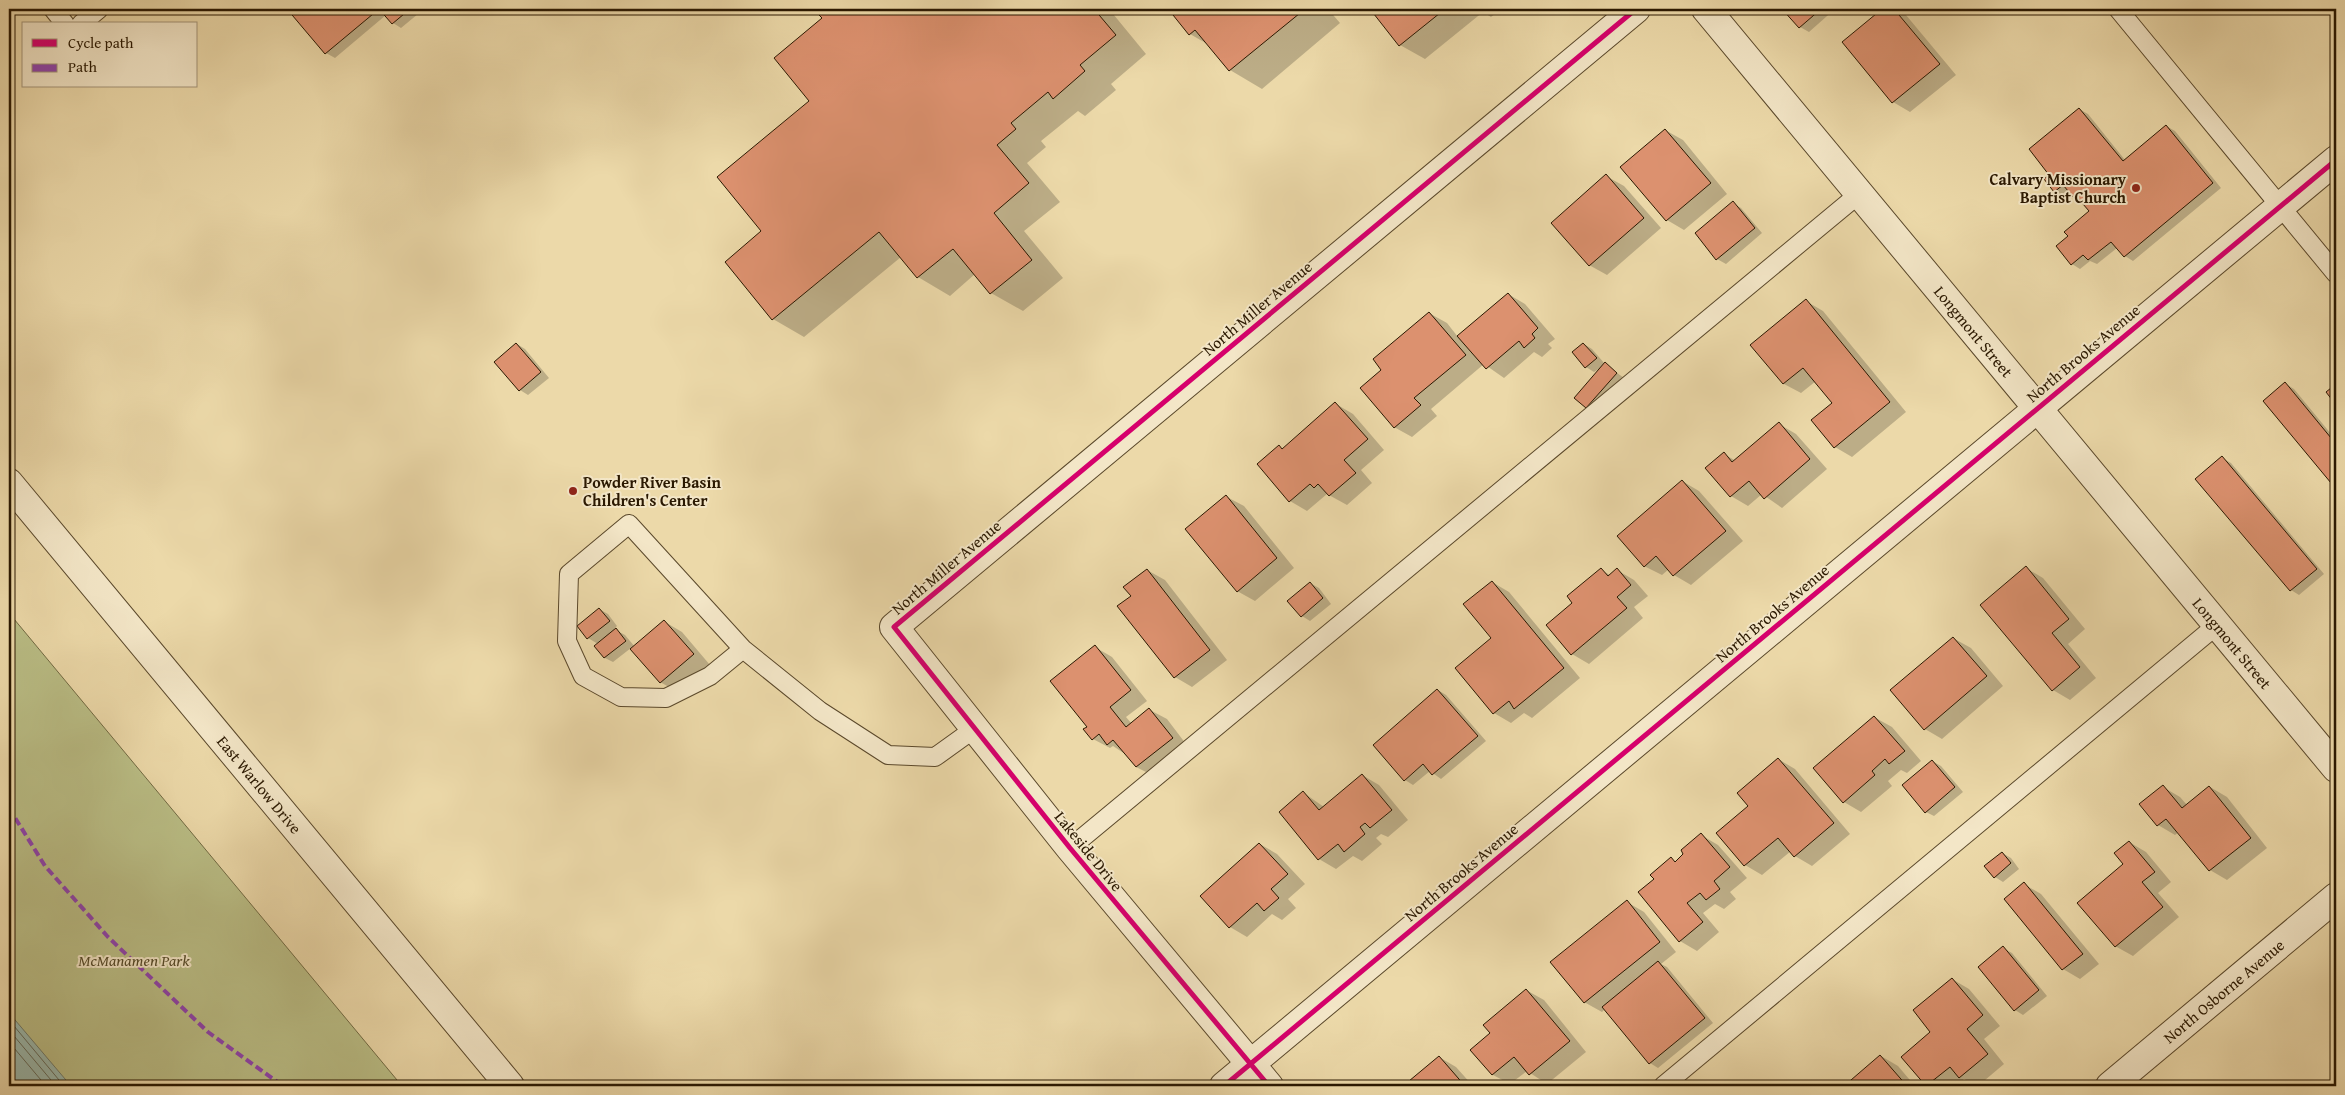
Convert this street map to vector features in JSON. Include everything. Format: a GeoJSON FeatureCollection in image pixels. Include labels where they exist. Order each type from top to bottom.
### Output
{"type":"FeatureCollection","features":[{"type":"Feature","properties":{"kind":"street","name":"North Miller Avenue"},"geometry":{"type":"LineString","coordinates":[[894,627],[1636,9]]}},
{"type":"Feature","properties":{"kind":"street","name":"Longmont Street"},"geometry":{"type":"LineString","coordinates":[[1706,9],[2336,768]]}},
{"type":"Feature","properties":{"kind":"street","name":"North Brooks Avenue"},"geometry":{"type":"LineString","coordinates":[[1224,1086],[2336,160]]}},
{"type":"Feature","properties":{"kind":"street","name":"East Warlow Drive"},"geometry":{"type":"LineString","coordinates":[[9,482],[510,1086]]}},
{"type":"Feature","properties":{"kind":"street","name":"Lakeside Drive"},"geometry":{"type":"LineString","coordinates":[[894,627],[1070,848],[1269,1086]]}},
{"type":"Feature","properties":{"kind":"street","name":"North Osborne Avenue"},"geometry":{"type":"LineString","coordinates":[[2110,1086],[2336,897]]}},
{"type":"Feature","properties":{"kind":"lane"},"geometry":{"type":"LineString","coordinates":[[53,9],[63,22]]}},
{"type":"Feature","properties":{"kind":"lane"},"geometry":{"type":"LineString","coordinates":[[83,22],[99,9]]}},
{"type":"Feature","properties":{"kind":"lane"},"geometry":{"type":"LineString","coordinates":[[2118,9],[2336,274]]}},
{"type":"Feature","properties":{"kind":"lane"},"geometry":{"type":"LineString","coordinates":[[1070,848],[1859,194]]}},
{"type":"Feature","properties":{"kind":"lane"},"geometry":{"type":"LineString","coordinates":[[744,649],[710,676],[666,698],[621,697],[583,676],[567,641],[569,574],[629,524],[744,649],[820,712],[888,755],[935,757],[974,729]]}},
{"type":"Feature","properties":{"kind":"lane"},"geometry":{"type":"LineString","coordinates":[[1663,1086],[2217,625]]}},
{"type":"Feature","properties":{"kind":"green space","name":"McManamen Park"},"geometry":{"type":"Polygon","coordinates":[[[9,613],[402,1086],[9,1086],[9,613]]]}},
{"type":"Feature","properties":{"kind":"water"},"geometry":{"type":"Polygon","coordinates":[[[9,1012],[10,1014],[71,1086],[9,1086],[9,1012]]]}},
{"type":"Feature","properties":{"kind":"building"},"geometry":{"type":"Polygon","coordinates":[[[287,9],[379,9],[325,54],[287,9]]]}},
{"type":"Feature","properties":{"kind":"building"},"geometry":{"type":"Polygon","coordinates":[[[379,9],[410,9],[392,24],[379,9]]]}},
{"type":"Feature","properties":{"kind":"building"},"geometry":{"type":"Polygon","coordinates":[[[1094,9],[1116,35],[1080,65],[1085,71],[1053,99],[1048,92],[1011,123],[1016,129],[997,145],[1029,183],[994,213],[1032,260],[990,294],[953,249],[917,278],[879,232],[772,320],[725,262],[761,231],[717,177],[809,101],[774,58],[822,18],[814,10],[1094,9]]]}},
{"type":"Feature","properties":{"kind":"building"},"geometry":{"type":"Polygon","coordinates":[[[1177,9],[1305,9],[1229,71],[1195,30],[1189,35],[1173,15],[1177,9]]]}},
{"type":"Feature","properties":{"kind":"building"},"geometry":{"type":"Polygon","coordinates":[[[1370,9],[1445,9],[1399,46],[1370,9]]]}},
{"type":"Feature","properties":{"kind":"building"},"geometry":{"type":"Polygon","coordinates":[[[1782,9],[1821,9],[1799,28],[1782,9]]]}},
{"type":"Feature","properties":{"kind":"building"},"geometry":{"type":"Polygon","coordinates":[[[1882,9],[1894,9],[1940,64],[1892,103],[1842,42],[1882,9]]]}},
{"type":"Feature","properties":{"kind":"building","name":"Calvary Missionary Baptist Church"},"geometry":{"type":"Polygon","coordinates":[[[2079,108],[2123,161],[2166,125],[2213,183],[2124,257],[2111,242],[2088,260],[2083,255],[2071,265],[2056,246],[2068,236],[2064,232],[2089,211],[2063,185],[2054,192],[2044,179],[2049,175],[2029,149],[2079,108]]]}},
{"type":"Feature","properties":{"kind":"building"},"geometry":{"type":"Polygon","coordinates":[[[1665,129],[1711,183],[1666,221],[1620,167],[1665,129]]]}},
{"type":"Feature","properties":{"kind":"building"},"geometry":{"type":"Polygon","coordinates":[[[1606,174],[1644,218],[1589,266],[1551,223],[1606,174]]]}},
{"type":"Feature","properties":{"kind":"building"},"geometry":{"type":"Polygon","coordinates":[[[1733,201],[1755,228],[1716,260],[1695,233],[1733,201]]]}},
{"type":"Feature","properties":{"kind":"building"},"geometry":{"type":"Polygon","coordinates":[[[1508,293],[1538,328],[1532,334],[1535,338],[1524,348],[1519,341],[1486,369],[1457,336],[1508,293]]]}},
{"type":"Feature","properties":{"kind":"building"},"geometry":{"type":"Polygon","coordinates":[[[1806,299],[1890,402],[1834,448],[1811,420],[1832,403],[1803,368],[1783,384],[1750,345],[1806,299]]]}},
{"type":"Feature","properties":{"kind":"building"},"geometry":{"type":"Polygon","coordinates":[[[1429,312],[1466,355],[1414,398],[1421,405],[1394,428],[1360,388],[1381,370],[1373,359],[1429,312]]]}},
{"type":"Feature","properties":{"kind":"building"},"geometry":{"type":"Polygon","coordinates":[[[516,343],[541,372],[519,391],[494,362],[516,343]]]}},
{"type":"Feature","properties":{"kind":"building"},"geometry":{"type":"Polygon","coordinates":[[[1583,343],[1597,358],[1585,368],[1572,352],[1583,343]]]}},
{"type":"Feature","properties":{"kind":"building"},"geometry":{"type":"Polygon","coordinates":[[[1605,362],[1617,373],[1586,408],[1574,398],[1605,362]]]}},
{"type":"Feature","properties":{"kind":"building"},"geometry":{"type":"Polygon","coordinates":[[[2285,382],[2336,444],[2336,489],[2263,401],[2285,382]]]}},
{"type":"Feature","properties":{"kind":"building"},"geometry":{"type":"Polygon","coordinates":[[[2336,384],[2336,405],[2326,392],[2336,384]]]}},
{"type":"Feature","properties":{"kind":"building"},"geometry":{"type":"Polygon","coordinates":[[[1335,402],[1368,439],[1344,460],[1356,473],[1329,496],[1318,484],[1314,488],[1310,484],[1289,502],[1257,464],[1279,445],[1282,449],[1335,402]]]}},
{"type":"Feature","properties":{"kind":"building"},"geometry":{"type":"Polygon","coordinates":[[[1779,422],[1810,459],[1764,499],[1749,481],[1730,497],[1705,468],[1724,452],[1732,462],[1779,422]]]}},
{"type":"Feature","properties":{"kind":"building"},"geometry":{"type":"Polygon","coordinates":[[[2222,456],[2317,569],[2290,591],[2195,479],[2222,456]]]}},
{"type":"Feature","properties":{"kind":"building"},"geometry":{"type":"Polygon","coordinates":[[[1682,480],[1726,531],[1673,576],[1656,556],[1644,567],[1617,536],[1682,480]]]}},
{"type":"Feature","properties":{"kind":"building"},"geometry":{"type":"Polygon","coordinates":[[[1226,495],[1277,558],[1237,592],[1185,529],[1226,495]]]}},
{"type":"Feature","properties":{"kind":"building"},"geometry":{"type":"Polygon","coordinates":[[[2026,566],[2069,619],[2052,633],[2080,667],[2052,691],[1980,605],[2026,566]]]}},
{"type":"Feature","properties":{"kind":"building"},"geometry":{"type":"Polygon","coordinates":[[[1601,568],[1608,576],[1617,568],[1631,585],[1617,597],[1627,608],[1571,655],[1546,625],[1572,603],[1567,596],[1601,568]]]}},
{"type":"Feature","properties":{"kind":"building"},"geometry":{"type":"Polygon","coordinates":[[[1147,569],[1210,650],[1174,678],[1117,606],[1131,596],[1123,587],[1147,569]]]}},
{"type":"Feature","properties":{"kind":"building"},"geometry":{"type":"Polygon","coordinates":[[[1492,581],[1564,668],[1514,709],[1509,701],[1493,714],[1455,668],[1491,638],[1463,604],[1492,581]]]}},
{"type":"Feature","properties":{"kind":"building"},"geometry":{"type":"Polygon","coordinates":[[[1310,582],[1323,598],[1301,617],[1287,601],[1310,582]]]}},
{"type":"Feature","properties":{"kind":"building"},"geometry":{"type":"Polygon","coordinates":[[[599,608],[610,621],[587,639],[577,626],[599,608]]]}},
{"type":"Feature","properties":{"kind":"building"},"geometry":{"type":"Polygon","coordinates":[[[664,620],[694,654],[660,683],[630,649],[664,620]]]}},
{"type":"Feature","properties":{"kind":"building"},"geometry":{"type":"Polygon","coordinates":[[[616,628],[626,641],[604,658],[594,646],[616,628]]]}},
{"type":"Feature","properties":{"kind":"building"},"geometry":{"type":"Polygon","coordinates":[[[1953,637],[1987,676],[1924,730],[1890,690],[1953,637]]]}},
{"type":"Feature","properties":{"kind":"building"},"geometry":{"type":"Polygon","coordinates":[[[1095,645],[1131,690],[1110,707],[1126,727],[1149,708],[1173,738],[1136,767],[1113,740],[1107,745],[1099,734],[1092,740],[1083,729],[1087,727],[1050,681],[1095,645]]]}},
{"type":"Feature","properties":{"kind":"building"},"geometry":{"type":"Polygon","coordinates":[[[1437,689],[1478,736],[1432,775],[1423,764],[1404,781],[1373,745],[1437,689]]]}},
{"type":"Feature","properties":{"kind":"building"},"geometry":{"type":"Polygon","coordinates":[[[1874,716],[1905,751],[1889,764],[1885,759],[1872,771],[1875,775],[1843,803],[1813,768],[1874,716]]]}},
{"type":"Feature","properties":{"kind":"building"},"geometry":{"type":"Polygon","coordinates":[[[1778,758],[1834,823],[1794,857],[1778,838],[1744,866],[1716,833],[1748,806],[1737,793],[1778,758]]]}},
{"type":"Feature","properties":{"kind":"building"},"geometry":{"type":"Polygon","coordinates":[[[1932,760],[1955,787],[1925,813],[1902,785],[1932,760]]]}},
{"type":"Feature","properties":{"kind":"building"},"geometry":{"type":"Polygon","coordinates":[[[1362,774],[1392,810],[1370,828],[1365,823],[1360,827],[1365,834],[1344,852],[1338,844],[1318,860],[1279,812],[1303,791],[1319,810],[1362,774]]]}},
{"type":"Feature","properties":{"kind":"building"},"geometry":{"type":"Polygon","coordinates":[[[2163,785],[2182,808],[2209,786],[2251,838],[2209,871],[2166,819],[2157,826],[2139,804],[2163,785]]]}},
{"type":"Feature","properties":{"kind":"building"},"geometry":{"type":"Polygon","coordinates":[[[1701,833],[1730,867],[1714,881],[1720,889],[1706,900],[1700,893],[1687,903],[1703,922],[1679,942],[1638,892],[1654,879],[1650,875],[1671,857],[1675,862],[1683,854],[1681,850],[1701,833]]]}},
{"type":"Feature","properties":{"kind":"building"},"geometry":{"type":"Polygon","coordinates":[[[2129,841],[2155,872],[2142,882],[2163,907],[2115,947],[2077,903],[2123,864],[2114,853],[2129,841]]]}},
{"type":"Feature","properties":{"kind":"building"},"geometry":{"type":"Polygon","coordinates":[[[1259,843],[1288,874],[1271,889],[1279,898],[1264,911],[1257,903],[1229,928],[1200,896],[1259,843]]]}},
{"type":"Feature","properties":{"kind":"building"},"geometry":{"type":"Polygon","coordinates":[[[2002,852],[2011,863],[1994,878],[1984,866],[2002,852]]]}},
{"type":"Feature","properties":{"kind":"building"},"geometry":{"type":"Polygon","coordinates":[[[2024,882],[2083,954],[2062,970],[2004,899],[2024,882]]]}},
{"type":"Feature","properties":{"kind":"building"},"geometry":{"type":"Polygon","coordinates":[[[1627,900],[1660,942],[1584,1003],[1550,962],[1627,900]]]}},
{"type":"Feature","properties":{"kind":"building"},"geometry":{"type":"Polygon","coordinates":[[[2003,946],[2039,990],[2014,1011],[1978,967],[2003,946]]]}},
{"type":"Feature","properties":{"kind":"building"},"geometry":{"type":"Polygon","coordinates":[[[1658,961],[1705,1018],[1649,1064],[1602,1007],[1658,961]]]}},
{"type":"Feature","properties":{"kind":"building"},"geometry":{"type":"Polygon","coordinates":[[[1952,978],[1983,1015],[1967,1029],[1988,1054],[1959,1078],[1950,1067],[1926,1086],[1901,1057],[1930,1032],[1913,1010],[1952,978]]]}},
{"type":"Feature","properties":{"kind":"building"},"geometry":{"type":"Polygon","coordinates":[[[1526,989],[1570,1041],[1529,1075],[1514,1057],[1492,1075],[1470,1050],[1490,1033],[1483,1025],[1526,989]]]}},
{"type":"Feature","properties":{"kind":"building"},"geometry":{"type":"Polygon","coordinates":[[[1880,1055],[1907,1086],[1844,1086],[1880,1055]]]}},
{"type":"Feature","properties":{"kind":"building"},"geometry":{"type":"Polygon","coordinates":[[[1439,1056],[1465,1086],[1403,1086],[1439,1056]]]}},
{"type":"Feature","properties":{"kind":"marked path"},"geometry":{"type":"LineString","coordinates":[[9,808],[45,866],[108,937],[208,1032],[283,1086]]}},
{"type":"Feature","properties":{"kind":"cycle path"},"geometry":{"type":"LineString","coordinates":[[1269,1086],[1070,848],[894,627],[1636,9]]}},
{"type":"Feature","properties":{"kind":"cycle path"},"geometry":{"type":"LineString","coordinates":[[1224,1086],[2336,160]]}},
{"type":"Feature","properties":{"kind":"place","name":"Calvary Missionary Baptist Church"},"geometry":{"type":"Point","coordinates":[2136,188]}},
{"type":"Feature","properties":{"kind":"place","name":"Powder River Basin Children's Center"},"geometry":{"type":"Point","coordinates":[573,491]}}]}
